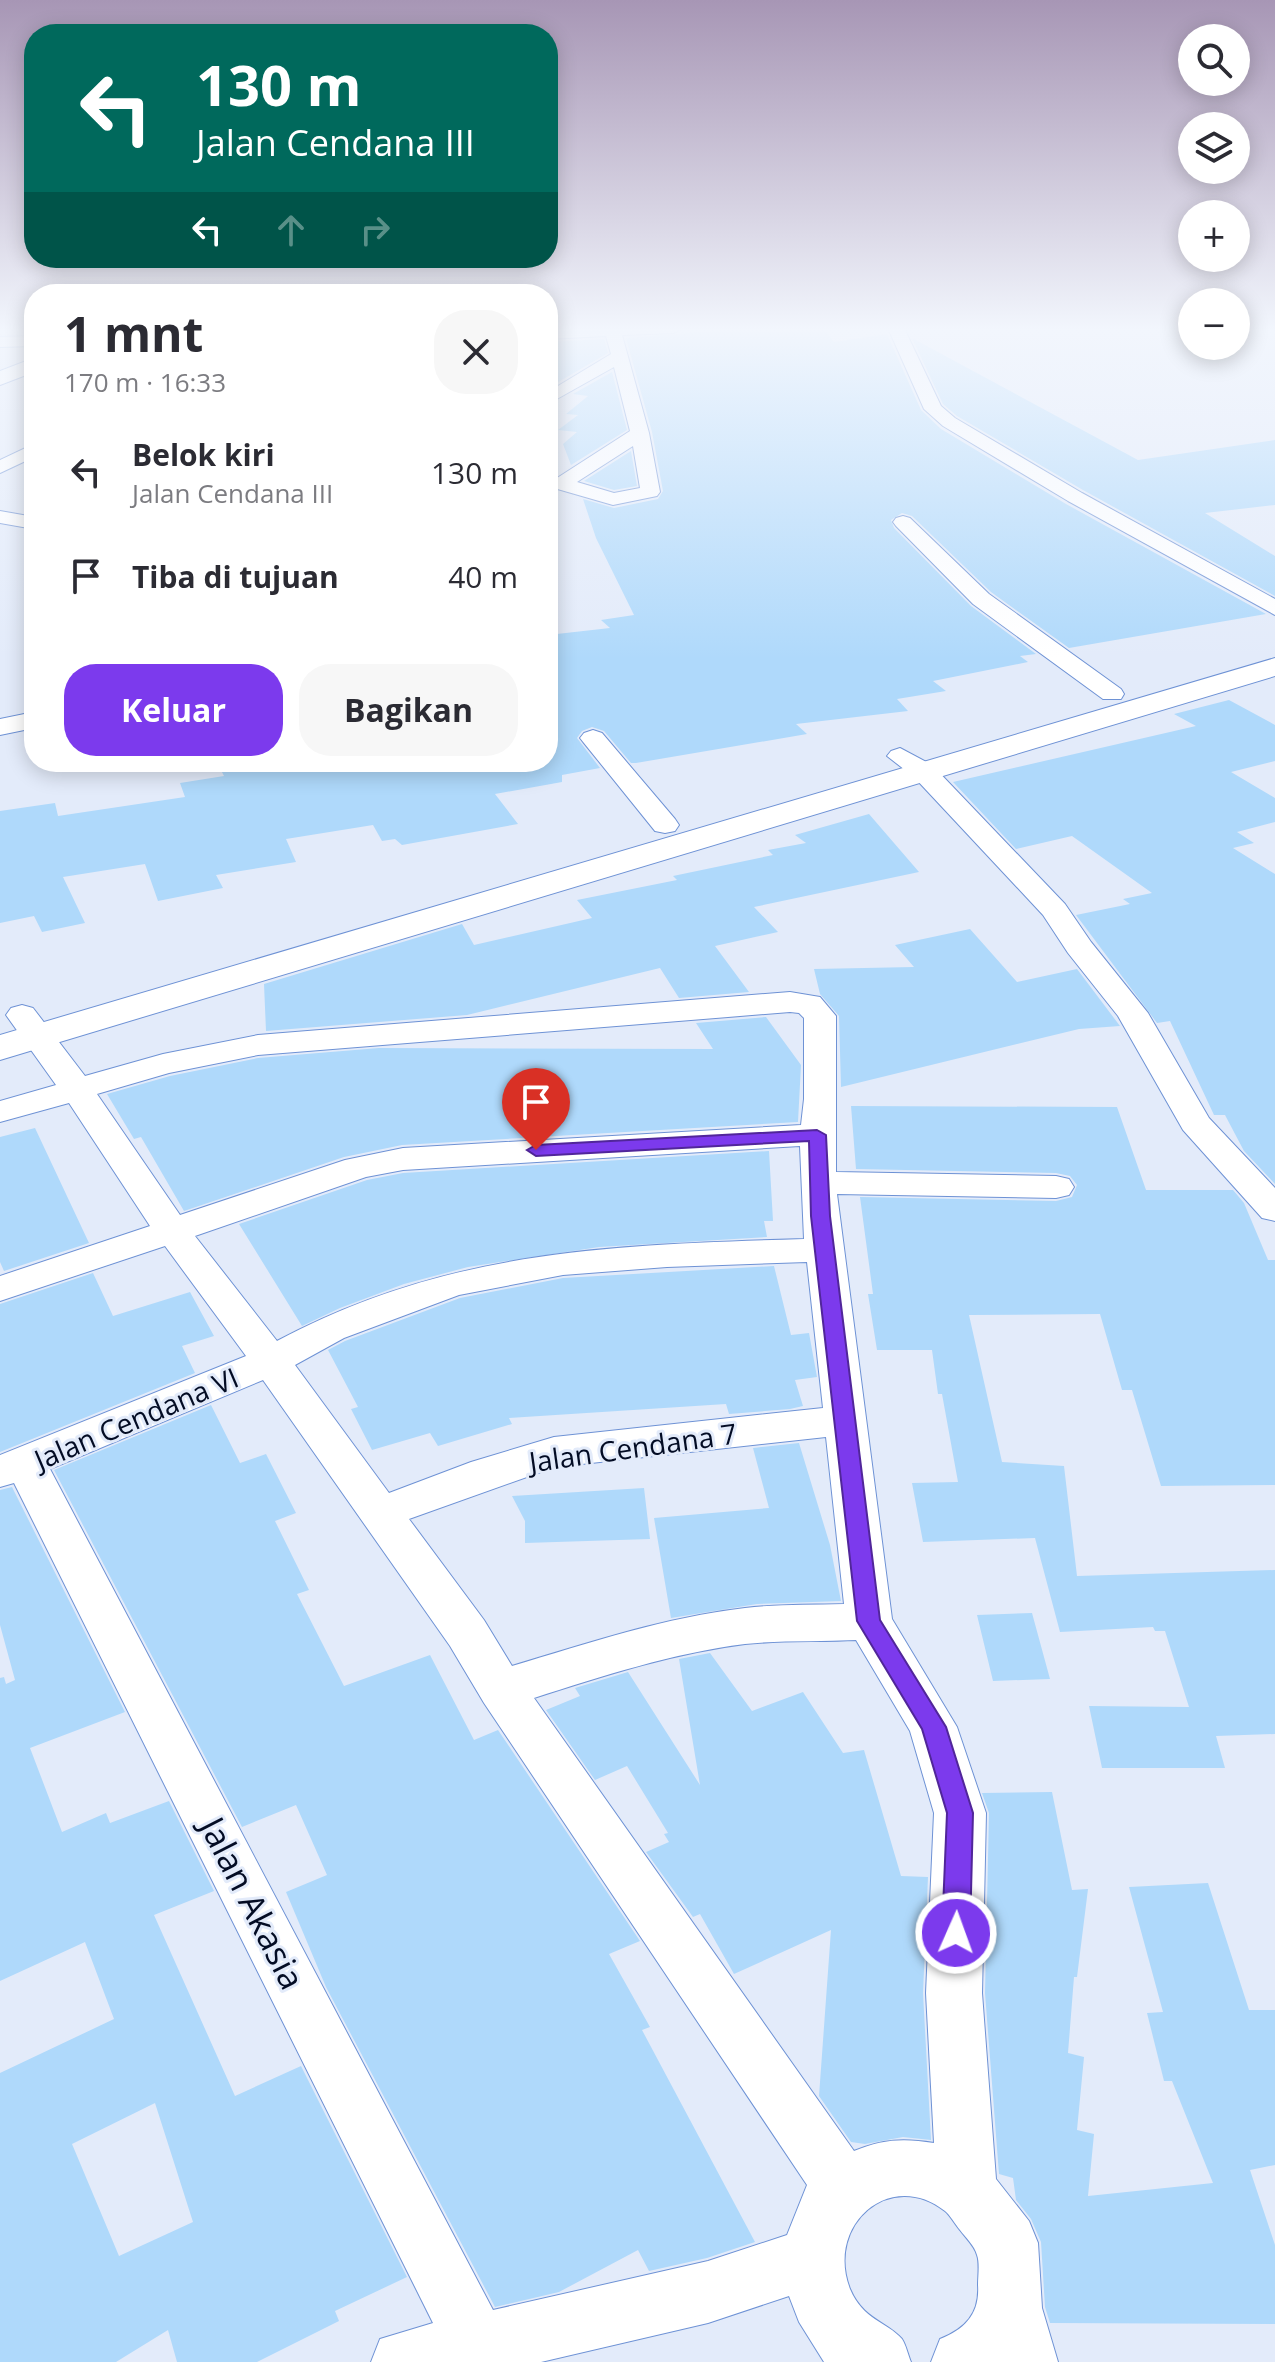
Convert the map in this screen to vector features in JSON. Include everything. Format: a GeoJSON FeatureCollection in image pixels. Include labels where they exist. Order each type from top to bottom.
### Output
{"type":"FeatureCollection","features":[{"type":"Feature","properties":{"kind":"main road"},"geometry":{"type":"LineString","coordinates":[[0,1048],[41,1048],[911,764],[1112,694],[1275,646]]}},
{"type":"Feature","properties":{"kind":"main road"},"geometry":{"type":"LineString","coordinates":[[41,1048],[665,825],[911,764],[1275,667]]}},
{"type":"Feature","properties":{"kind":"street"},"geometry":{"type":"LineString","coordinates":[[558,489],[632,438]]}},
{"type":"Feature","properties":{"kind":"street"},"geometry":{"type":"LineString","coordinates":[[558,490],[613,499],[650,492],[641,438]]}},
{"type":"Feature","properties":{"kind":"street"},"geometry":{"type":"LineString","coordinates":[[976,438],[1275,608]]}},
{"type":"Feature","properties":{"kind":"street"},"geometry":{"type":"LineString","coordinates":[[4,462],[24,454]]}},
{"type":"Feature","properties":{"kind":"street"},"geometry":{"type":"LineString","coordinates":[[4,462],[24,463]]}},
{"type":"Feature","properties":{"kind":"street"},"geometry":{"type":"LineString","coordinates":[[0,517],[24,521]]}},
{"type":"Feature","properties":{"kind":"street"},"geometry":{"type":"LineString","coordinates":[[903,522],[981,599],[1112,694]]}},
{"type":"Feature","properties":{"kind":"street"},"geometry":{"type":"LineString","coordinates":[[0,534],[24,524]]}},
{"type":"Feature","properties":{"kind":"street"},"geometry":{"type":"LineString","coordinates":[[0,727],[24,722]]}},
{"type":"Feature","properties":{"kind":"street"},"geometry":{"type":"LineString","coordinates":[[593,738],[665,825]]}},
{"type":"Feature","properties":{"kind":"street"},"geometry":{"type":"LineString","coordinates":[[911,764],[1055,910],[1079,947],[1132,1013],[1195,1123],[1275,1210]]}},
{"type":"Feature","properties":{"kind":"street"},"geometry":{"type":"LineString","coordinates":[[41,1048],[163,1064],[258,1045],[801,1002],[809,1004],[820,1016],[818,1183],[869,1621],[933,1727],[960,1813],[954,1993],[967,2190]]}},
{"type":"Feature","properties":{"kind":"street"},"geometry":{"type":"LineString","coordinates":[[0,1112],[41,1048]]}},
{"type":"Feature","properties":{"kind":"street"},"geometry":{"type":"LineString","coordinates":[[41,1048],[467,1633],[501,1689],[844,2188]]}},
{"type":"Feature","properties":{"kind":"street"},"geometry":{"type":"LineString","coordinates":[[0,1289],[358,1168],[403,1159],[817,1135]]}},
{"type":"Feature","properties":{"kind":"street"},"geometry":{"type":"LineString","coordinates":[[818,1183],[1056,1187]]}},
{"type":"Feature","properties":{"kind":"street","name":"Jalan Cendana VI"},"geometry":{"type":"LineString","coordinates":[[13,1468],[271,1361],[330,1329],[451,1284],[563,1263],[667,1255],[824,1250]]}},
{"type":"Feature","properties":{"kind":"street","name":"Jalan Cendana 7"},"geometry":{"type":"LineString","coordinates":[[381,1513],[486,1473],[554,1452],[845,1420]]}},
{"type":"Feature","properties":{"kind":"street","name":"Jalan Akasia"},"geometry":{"type":"LineString","coordinates":[[13,1468],[53,1512],[477,2344]]}},
{"type":"Feature","properties":{"kind":"street"},"geometry":{"type":"LineString","coordinates":[[501,1689],[612,1656],[699,1636],[775,1623],[869,1621]]}},
{"type":"Feature","properties":{"kind":"street"},"geometry":{"type":"LineString","coordinates":[[879,2362],[846,2339],[821,2300],[814,2257],[818,2231],[828,2207],[844,2188],[872,2173],[903,2167],[936,2173],[967,2190],[1007,2243],[1018,2335],[963,2362]]}},
{"type":"Feature","properties":{"kind":"street"},"geometry":{"type":"LineString","coordinates":[[403,2362],[708,2292],[814,2257]]}},
{"type":"Feature","properties":{"kind":"building"},"geometry":{"type":"Polygon","coordinates":[[[570,438],[614,438],[571,465],[563,444],[570,438]]]}},
{"type":"Feature","properties":{"kind":"building"},"geometry":{"type":"Polygon","coordinates":[[[653,438],[956,438],[1066,504],[1266,614],[1069,648],[991,592],[912,516],[902,513],[891,520],[894,528],[971,606],[1036,654],[1020,656],[1028,662],[933,681],[946,691],[897,699],[908,711],[796,724],[807,734],[636,763],[631,763],[604,731],[592,727],[582,731],[577,738],[600,768],[562,775],[562,782],[495,794],[518,824],[402,845],[395,839],[382,841],[373,825],[286,839],[296,862],[216,875],[223,888],[158,901],[145,864],[63,877],[85,923],[42,932],[34,916],[0,923],[0,811],[55,803],[58,816],[185,797],[180,783],[224,776],[222,772],[558,772],[558,634],[610,628],[601,620],[634,615],[596,538],[583,499],[614,508],[658,499],[663,491],[653,438]]]}},
{"type":"Feature","properties":{"kind":"building"},"geometry":{"type":"Polygon","coordinates":[[[995,438],[1098,438],[1138,460],[1275,440],[1275,505],[1205,513],[1275,556],[1275,596],[995,438]]]}},
{"type":"Feature","properties":{"kind":"building"},"geometry":{"type":"Polygon","coordinates":[[[631,451],[637,486],[614,490],[584,481],[631,451]]]}},
{"type":"Feature","properties":{"kind":"building"},"geometry":{"type":"Polygon","coordinates":[[[1229,700],[1275,725],[1275,761],[1231,772],[1275,798],[1275,822],[1237,832],[1254,843],[1233,848],[1275,874],[1275,1184],[1244,1151],[1225,1115],[1214,1115],[1170,1021],[1157,1023],[1076,915],[1130,904],[1123,899],[1152,893],[1072,836],[1016,849],[953,782],[1196,726],[1174,714],[1229,700]]]}},
{"type":"Feature","properties":{"kind":"building"},"geometry":{"type":"Polygon","coordinates":[[[869,814],[919,872],[754,907],[778,932],[715,946],[749,992],[679,998],[660,968],[467,1015],[266,1031],[264,984],[462,924],[474,945],[592,918],[577,900],[677,880],[673,876],[773,855],[768,850],[806,843],[795,835],[869,814]]]}},
{"type":"Feature","properties":{"kind":"building"},"geometry":{"type":"Polygon","coordinates":[[[970,929],[1017,982],[1077,969],[1120,1026],[1079,1029],[841,1087],[839,1016],[820,994],[814,969],[914,967],[895,945],[970,929]]]}},
{"type":"Feature","properties":{"kind":"building"},"geometry":{"type":"Polygon","coordinates":[[[766,1017],[801,1065],[798,1122],[402,1145],[344,1157],[184,1211],[141,1137],[134,1139],[107,1094],[170,1076],[258,1058],[379,1048],[713,1049],[696,1023],[766,1017]]]}},
{"type":"Feature","properties":{"kind":"building"},"geometry":{"type":"Polygon","coordinates":[[[851,1106],[1117,1107],[1146,1190],[1233,1190],[1244,1203],[1268,1260],[1275,1260],[1275,1485],[1161,1486],[1132,1390],[1122,1390],[1100,1314],[969,1315],[1002,1462],[1064,1466],[1077,1576],[1275,1570],[1275,1734],[1216,1736],[1225,1768],[1102,1768],[1089,1706],[1189,1707],[1165,1631],[1155,1631],[1153,1627],[1060,1632],[1035,1538],[923,1542],[912,1483],[958,1482],[942,1394],[938,1394],[932,1350],[877,1350],[868,1294],[873,1294],[860,1197],[1056,1201],[1072,1197],[1077,1185],[1070,1176],[1056,1173],[856,1169],[851,1106]]]}},
{"type":"Feature","properties":{"kind":"building"},"geometry":{"type":"Polygon","coordinates":[[[35,1128],[89,1243],[4,1271],[0,1262],[0,1137],[35,1128]]]}},
{"type":"Feature","properties":{"kind":"building"},"geometry":{"type":"Polygon","coordinates":[[[769,1151],[773,1221],[764,1221],[767,1237],[599,1247],[468,1267],[404,1284],[302,1326],[239,1224],[367,1180],[403,1173],[769,1151]]]}},
{"type":"Feature","properties":{"kind":"building"},"geometry":{"type":"Polygon","coordinates":[[[774,1266],[791,1335],[809,1333],[817,1377],[795,1380],[803,1406],[790,1409],[729,1414],[726,1404],[509,1418],[512,1424],[438,1446],[430,1433],[372,1450],[351,1409],[358,1407],[328,1350],[460,1298],[563,1278],[774,1266]]]}},
{"type":"Feature","properties":{"kind":"building"},"geometry":{"type":"Polygon","coordinates":[[[93,1273],[113,1316],[190,1292],[214,1336],[182,1346],[195,1373],[0,1452],[0,1304],[93,1273]]]}},
{"type":"Feature","properties":{"kind":"building"},"geometry":{"type":"Polygon","coordinates":[[[211,1405],[240,1463],[266,1454],[296,1513],[275,1521],[309,1590],[297,1594],[344,1686],[430,1655],[474,1740],[498,1730],[640,1941],[609,1954],[650,2027],[642,2030],[755,2242],[707,2258],[649,2271],[638,2250],[559,2292],[495,2307],[326,1987],[286,1892],[327,1875],[296,1805],[242,1827],[54,1470],[211,1405]]]}},
{"type":"Feature","properties":{"kind":"building"},"geometry":{"type":"Polygon","coordinates":[[[799,1443],[830,1545],[841,1601],[757,1604],[671,1618],[654,1518],[769,1508],[753,1448],[799,1443]]]}},
{"type":"Feature","properties":{"kind":"building"},"geometry":{"type":"Polygon","coordinates":[[[12,1487],[125,1712],[30,1748],[62,1832],[106,1813],[110,1823],[169,1801],[214,1891],[154,1915],[235,2096],[301,2066],[407,2277],[335,2311],[339,2321],[257,2362],[177,2362],[168,2330],[116,2362],[0,2362],[0,2073],[114,2019],[85,1942],[0,1981],[0,1678],[4,1677],[6,1684],[15,1680],[0,1625],[0,1490],[12,1487]],[[155,2103],[72,2144],[119,2256],[193,2222],[155,2103]]]}},
{"type":"Feature","properties":{"kind":"building"},"geometry":{"type":"Polygon","coordinates":[[[644,1488],[650,1539],[525,1543],[525,1521],[512,1496],[644,1488]]]}},
{"type":"Feature","properties":{"kind":"building"},"geometry":{"type":"Polygon","coordinates":[[[1032,1613],[1050,1679],[993,1681],[977,1615],[1032,1613]]]}},
{"type":"Feature","properties":{"kind":"building"},"geometry":{"type":"Polygon","coordinates":[[[710,1653],[752,1711],[803,1692],[843,1753],[864,1750],[901,1876],[928,1877],[923,1993],[931,2140],[903,2137],[865,2144],[851,2142],[819,2096],[831,1930],[734,1974],[700,1914],[693,1917],[646,1852],[669,1842],[664,1834],[668,1833],[627,1766],[595,1780],[546,1710],[580,1696],[575,1688],[628,1672],[700,1785],[679,1659],[710,1653]]]}},
{"type":"Feature","properties":{"kind":"building"},"geometry":{"type":"Polygon","coordinates":[[[1052,1792],[1072,1890],[1088,1889],[1077,1977],[1074,1977],[1068,2053],[1084,2057],[1077,2130],[1094,2134],[1088,2196],[1213,2183],[1172,2081],[1164,2081],[1147,2013],[1163,2012],[1129,1887],[1208,1883],[1249,2010],[1275,2010],[1275,2165],[1250,2170],[1275,2245],[1275,2324],[1050,2323],[1045,2307],[1041,2242],[1031,2219],[1016,2200],[1013,2178],[999,2174],[985,1993],[989,1813],[982,1793],[1052,1792]]]}},
{"type":"Feature","properties":{"kind":"route"},"geometry":{"type":"LineString","coordinates":[[536,1150],[817,1135],[820,1216],[869,1621],[933,1727],[960,1813],[956,1933]]}}]}
